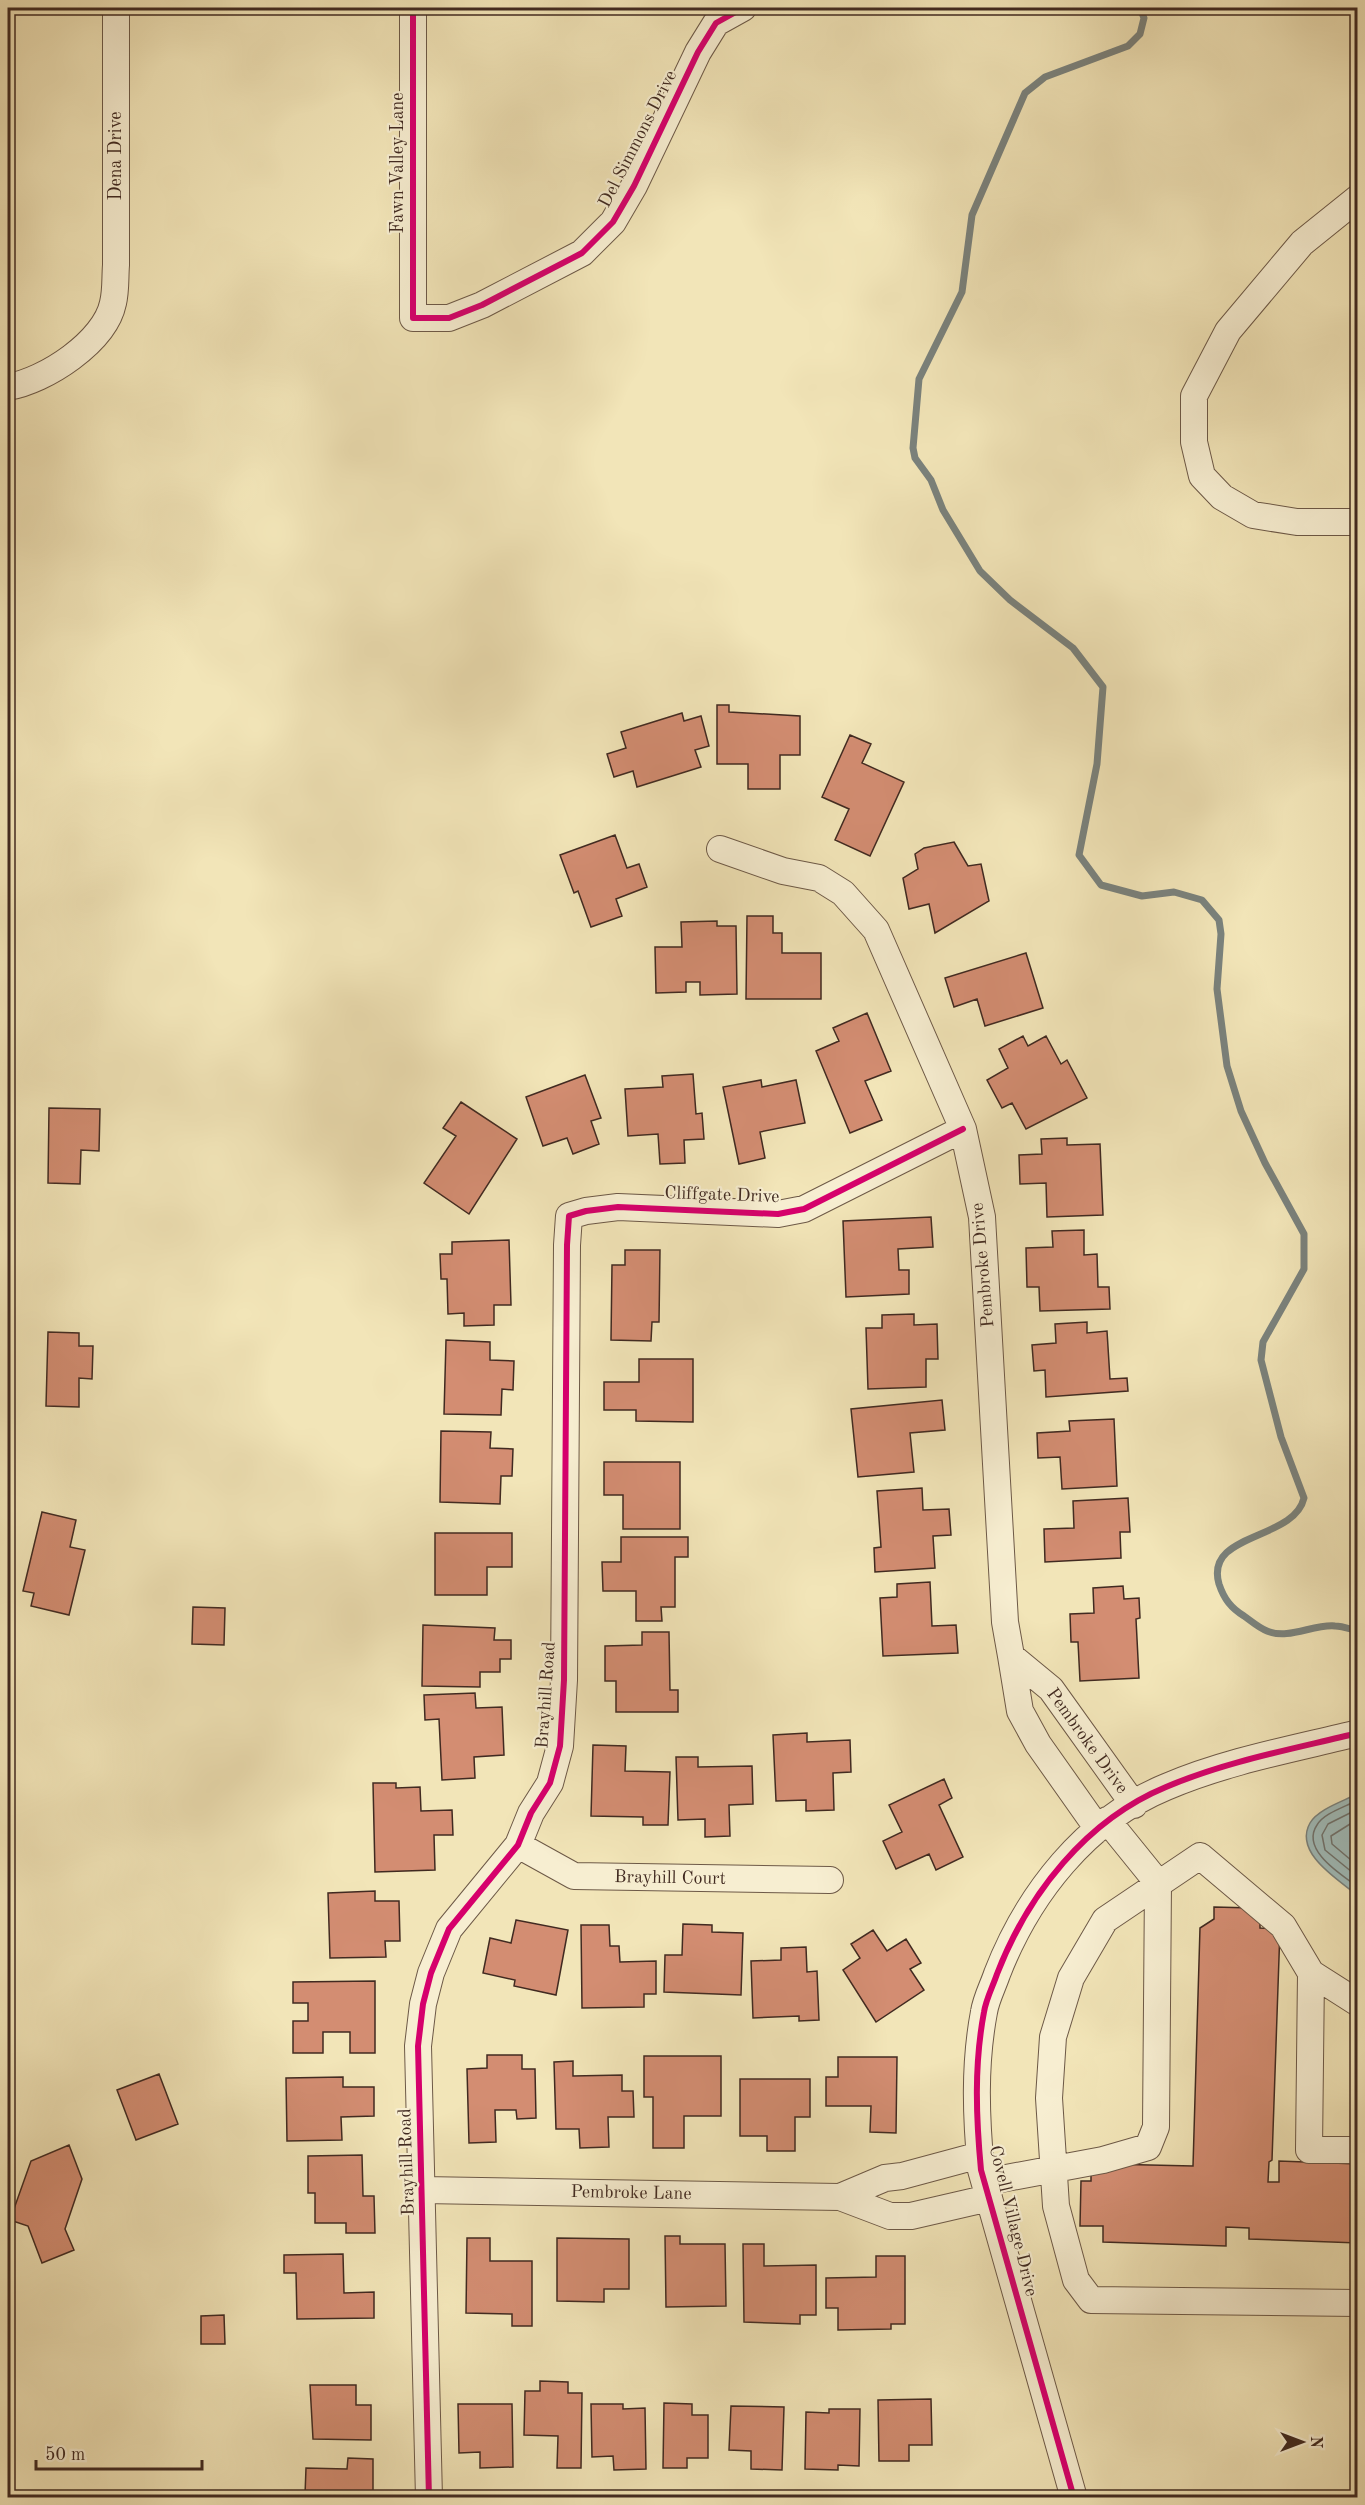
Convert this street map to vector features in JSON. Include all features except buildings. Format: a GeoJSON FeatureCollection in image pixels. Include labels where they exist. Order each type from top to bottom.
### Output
{"type":"FeatureCollection","features":[{"type":"Feature","properties":{"kind":"street","name":"Dena Drive"},"geometry":{"type":"LineString","coordinates":[[8,387],[54,371],[100,330],[113,304],[116,266],[116,8]]}},
{"type":"Feature","properties":{"kind":"street","name":"Fawn Valley Lane"},"geometry":{"type":"LineString","coordinates":[[413,8],[413,318]]}},
{"type":"Feature","properties":{"kind":"street","name":"Del Simmons Drive"},"geometry":{"type":"LineString","coordinates":[[413,318],[449,318],[582,253],[614,222],[634,186],[698,51],[716,23],[743,8]]}},
{"type":"Feature","properties":{"kind":"street"},"geometry":{"type":"LineString","coordinates":[[1358,198],[1302,243],[1228,331],[1194,396],[1194,442],[1202,476],[1222,497],[1253,515],[1297,522],[1358,522]]}},
{"type":"Feature","properties":{"kind":"street","name":"Pembroke Drive"},"geometry":{"type":"LineString","coordinates":[[720,849],[783,871],[819,878],[843,893],[876,930],[963,1130],[982,1217],[1005,1622],[1020,1711],[1038,1744],[1102,1825],[1158,1883]]}},
{"type":"Feature","properties":{"kind":"street","name":"Cliffgate Drive"},"geometry":{"type":"LineString","coordinates":[[569,1216],[586,1211],[618,1208],[778,1214],[804,1209],[963,1130]]}},
{"type":"Feature","properties":{"kind":"street","name":"Brayhill Road"},"geometry":{"type":"LineString","coordinates":[[429,2498],[418,2046],[423,2004],[431,1973],[449,1929],[518,1845],[531,1813],[550,1783],[560,1746],[564,1680],[569,1216]]}},
{"type":"Feature","properties":{"kind":"street","name":"Pembroke Drive"},"geometry":{"type":"LineString","coordinates":[[1011,1656],[1051,1689],[1134,1805]]}},
{"type":"Feature","properties":{"kind":"street"},"geometry":{"type":"LineString","coordinates":[[1038,1744],[1071,1719]]}},
{"type":"Feature","properties":{"kind":"street","name":"Covell Village Drive"},"geometry":{"type":"LineString","coordinates":[[1074,2498],[987,2190],[980,2155],[976,2079],[984,2009],[1004,1955],[1038,1896],[1074,1849],[1102,1825],[1164,1787],[1228,1764],[1358,1733]]}},
{"type":"Feature","properties":{"kind":"street","name":"Brayhill Court"},"geometry":{"type":"LineString","coordinates":[[518,1845],[574,1876],[830,1880]]}},
{"type":"Feature","properties":{"kind":"street"},"geometry":{"type":"LineString","coordinates":[[1358,2003],[1311,1973],[1282,1926],[1200,1856],[1106,1920],[1071,1978],[1053,2037],[1049,2098],[1056,2206],[1076,2280],[1091,2300],[1358,2303]]}},
{"type":"Feature","properties":{"kind":"street","name":"Pembroke Lane"},"geometry":{"type":"LineString","coordinates":[[423,2190],[840,2197],[890,2216],[911,2216],[1053,2168],[1103,2160],[1148,2147],[1156,2127],[1158,1883]]}},
{"type":"Feature","properties":{"kind":"street"},"geometry":{"type":"LineString","coordinates":[[1311,1973],[1310,2150],[1358,2151]]}},
{"type":"Feature","properties":{"kind":"street","name":"Pembroke Lane"},"geometry":{"type":"LineString","coordinates":[[840,2197],[885,2178],[902,2176],[980,2155]]}},
{"type":"Feature","properties":{"kind":"street"},"geometry":{"type":"LineString","coordinates":[[902,2176],[911,2216]]}},
{"type":"Feature","properties":{"kind":"water"},"geometry":{"type":"Polygon","coordinates":[[[1357,1794],[1357,1895],[1320,1865],[1308,1845],[1306,1834],[1310,1823],[1319,1814],[1357,1794]]]}},
{"type":"Feature","properties":{"kind":"waterway"},"geometry":{"type":"LineString","coordinates":[[1140,8],[1144,18],[1140,34],[1128,46],[1045,77],[1025,93],[972,215],[962,292],[919,379],[913,448],[915,458],[931,480],[943,510],[980,571],[1010,600],[1073,648],[1103,687],[1097,764],[1079,855],[1101,885],[1142,896],[1174,892],[1202,900],[1219,920],[1221,934],[1217,989],[1227,1066],[1241,1111],[1265,1163],[1304,1234],[1304,1269],[1263,1342],[1261,1360],[1281,1437],[1304,1498],[1297,1512],[1284,1522],[1237,1545],[1225,1555],[1218,1567],[1219,1584],[1226,1599],[1239,1613],[1267,1631],[1284,1634],[1327,1626],[1358,1631]]}},
{"type":"Feature","properties":{"kind":"cycle path"},"geometry":{"type":"LineString","coordinates":[[413,8],[413,318],[449,318],[482,305],[582,253],[613,222],[634,186],[698,52],[716,23],[743,8]]}},
{"type":"Feature","properties":{"kind":"cycle path"},"geometry":{"type":"LineString","coordinates":[[429,2498],[418,2046],[423,2004],[431,1973],[449,1929],[518,1845],[531,1813],[550,1783],[560,1746],[564,1680],[569,1216],[586,1211],[618,1207],[778,1214],[804,1209],[963,1129]]}},
{"type":"Feature","properties":{"kind":"cycle path"},"geometry":{"type":"LineString","coordinates":[[1074,2498],[981,2170],[977,2071],[988,1997],[1010,1944],[1043,1888],[1063,1863],[1110,1819],[1137,1801],[1189,1778],[1260,1756],[1358,1733]]}}]}
